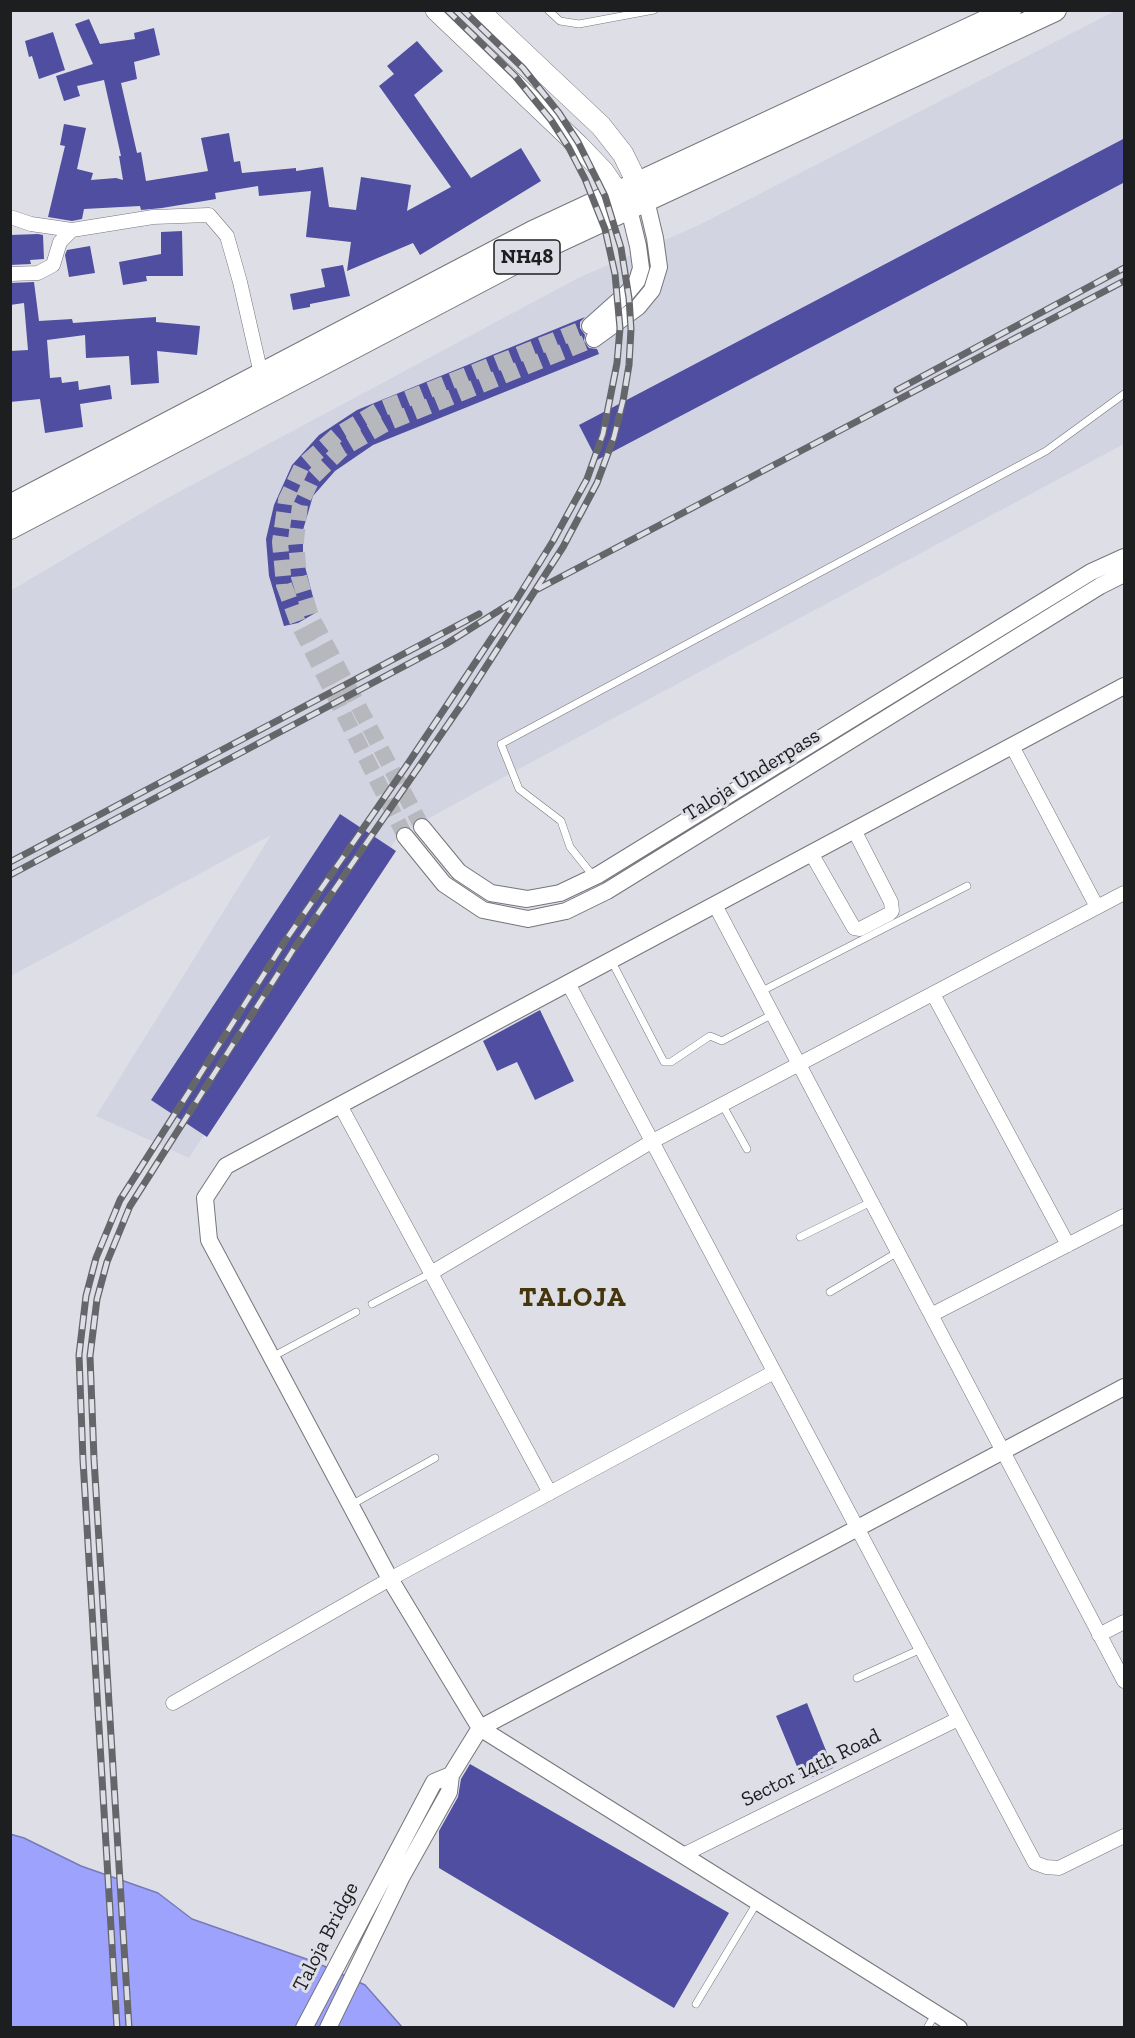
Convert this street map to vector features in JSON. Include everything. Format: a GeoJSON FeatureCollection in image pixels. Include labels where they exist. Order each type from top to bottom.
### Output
{"type":"FeatureCollection","features":[{"type":"Feature","properties":{"kind":"highway","name":"NH48"},"geometry":{"type":"LineString","coordinates":[[10,528],[541,249],[633,196],[1010,10]]}},
{"type":"Feature","properties":{"kind":"highway","name":"NH48"},"geometry":{"type":"LineString","coordinates":[[10,506],[533,232],[633,196],[1055,10]]}},
{"type":"Feature","properties":{"kind":"main road"},"geometry":{"type":"LineString","coordinates":[[436,10],[551,118],[603,171],[633,196]]}},
{"type":"Feature","properties":{"kind":"main road"},"geometry":{"type":"LineString","coordinates":[[478,10],[601,126],[622,154],[633,196]]}},
{"type":"Feature","properties":{"kind":"street"},"geometry":{"type":"LineString","coordinates":[[592,332],[638,308],[652,290],[659,267],[655,238],[633,196]]}},
{"type":"Feature","properties":{"kind":"street"},"geometry":{"type":"LineString","coordinates":[[10,217],[31,224],[72,230],[153,217],[209,215],[227,236],[261,374]]}},
{"type":"Feature","properties":{"kind":"street"},"geometry":{"type":"LineString","coordinates":[[10,274],[38,273],[53,265],[60,242],[72,230]]}},
{"type":"Feature","properties":{"kind":"street","name":"Taloja Underpass"},"geometry":{"type":"LineString","coordinates":[[422,827],[459,872],[490,892],[527,899],[560,893],[594,877],[1091,572],[1125,557]]}},
{"type":"Feature","properties":{"kind":"street","name":"Taloja Underpass"},"geometry":{"type":"LineString","coordinates":[[405,836],[444,884],[483,910],[528,919],[566,911],[607,891],[1090,592],[1125,574]]}},
{"type":"Feature","properties":{"kind":"street"},"geometry":{"type":"LineString","coordinates":[[959,2028],[480,1728],[390,1579],[209,1240],[206,1198],[226,1166],[1125,686]]}},
{"type":"Feature","properties":{"kind":"street"},"geometry":{"type":"LineString","coordinates":[[1012,746],[1097,907]]}},
{"type":"Feature","properties":{"kind":"street"},"geometry":{"type":"LineString","coordinates":[[812,853],[854,928],[860,929],[889,914],[892,910],[891,902],[854,830]]}},
{"type":"Feature","properties":{"kind":"street"},"geometry":{"type":"LineString","coordinates":[[431,1273],[651,1142],[1125,893]]}},
{"type":"Feature","properties":{"kind":"street"},"geometry":{"type":"LineString","coordinates":[[715,905],[1125,1681]]}},
{"type":"Feature","properties":{"kind":"street"},"geometry":{"type":"LineString","coordinates":[[568,983],[1035,1863],[1059,1868],[1125,1836]]}},
{"type":"Feature","properties":{"kind":"street"},"geometry":{"type":"LineString","coordinates":[[933,994],[1068,1245]]}},
{"type":"Feature","properties":{"kind":"street"},"geometry":{"type":"LineString","coordinates":[[340,1105],[550,1493]]}},
{"type":"Feature","properties":{"kind":"street"},"geometry":{"type":"LineString","coordinates":[[931,1315],[1125,1216]]}},
{"type":"Feature","properties":{"kind":"street"},"geometry":{"type":"LineString","coordinates":[[173,1703],[390,1579],[774,1372]]}},
{"type":"Feature","properties":{"kind":"street"},"geometry":{"type":"LineString","coordinates":[[395,1872],[449,1792],[450,1775],[480,1728],[1125,1387]]}},
{"type":"Feature","properties":{"kind":"street"},"geometry":{"type":"LineString","coordinates":[[1099,1635],[1125,1622]]}},
{"type":"Feature","properties":{"kind":"street","name":"Sector 14th Road"},"geometry":{"type":"LineString","coordinates":[[683,1855],[958,1719]]}},
{"type":"Feature","properties":{"kind":"street","name":"Taloja Bridge"},"geometry":{"type":"LineString","coordinates":[[304,2028],[395,1872]]}},
{"type":"Feature","properties":{"kind":"street","name":"Taloja Bridge"},"geometry":{"type":"LineString","coordinates":[[328,2028],[395,1872]]}},
{"type":"Feature","properties":{"kind":"lane"},"geometry":{"type":"LineString","coordinates":[[548,10],[560,21],[579,24],[654,10]]}},
{"type":"Feature","properties":{"kind":"lane"},"geometry":{"type":"LineString","coordinates":[[594,877],[570,847],[561,821],[519,789],[501,744],[1047,451],[1125,394]]}},
{"type":"Feature","properties":{"kind":"lane"},"geometry":{"type":"LineString","coordinates":[[760,992],[967,886]]}},
{"type":"Feature","properties":{"kind":"lane"},"geometry":{"type":"LineString","coordinates":[[611,960],[664,1062],[671,1062],[710,1036],[722,1041],[772,1014]]}},
{"type":"Feature","properties":{"kind":"lane"},"geometry":{"type":"LineString","coordinates":[[722,1104],[747,1149]]}},
{"type":"Feature","properties":{"kind":"lane"},"geometry":{"type":"LineString","coordinates":[[800,1237],[871,1202]]}},
{"type":"Feature","properties":{"kind":"lane"},"geometry":{"type":"LineString","coordinates":[[830,1292],[898,1252]]}},
{"type":"Feature","properties":{"kind":"lane"},"geometry":{"type":"LineString","coordinates":[[372,1304],[431,1273]]}},
{"type":"Feature","properties":{"kind":"lane"},"geometry":{"type":"LineString","coordinates":[[272,1357],[356,1312]]}},
{"type":"Feature","properties":{"kind":"lane"},"geometry":{"type":"LineString","coordinates":[[351,1505],[435,1458]]}},
{"type":"Feature","properties":{"kind":"lane"},"geometry":{"type":"LineString","coordinates":[[857,1678],[921,1649]]}},
{"type":"Feature","properties":{"kind":"lane"},"geometry":{"type":"LineString","coordinates":[[696,2004],[758,1901]]}},
{"type":"Feature","properties":{"kind":"lane"},"geometry":{"type":"LineString","coordinates":[[927,2028],[936,2013]]}},
{"type":"Feature","properties":{"kind":"shaded area"},"geometry":{"type":"Polygon","coordinates":[[[1115,11],[1124,11],[1124,444],[399,835],[189,1158],[96,1116],[271,835],[11,976],[10,591],[162,501],[578,278],[699,225],[1115,11]]]}},
{"type":"Feature","properties":{"kind":"water"},"geometry":{"type":"Polygon","coordinates":[[[10,1834],[24,1838],[81,1866],[158,1893],[192,1919],[315,1962],[365,1985],[402,2027],[11,2027],[10,1834]]]}},
{"type":"Feature","properties":{"kind":"building"},"geometry":{"type":"Polygon","coordinates":[[[89,19],[100,44],[135,39],[134,33],[154,28],[160,55],[134,62],[137,79],[121,83],[137,153],[141,152],[146,181],[208,171],[201,138],[229,133],[234,162],[240,161],[242,173],[296,168],[296,171],[323,167],[329,207],[356,210],[361,177],[411,185],[407,211],[451,187],[379,86],[394,74],[387,66],[417,41],[443,71],[414,95],[471,178],[521,148],[541,181],[420,255],[413,243],[347,271],[351,242],[306,237],[311,191],[259,196],[258,186],[215,193],[216,199],[162,208],[141,210],[140,206],[84,209],[82,219],[72,221],[48,217],[65,146],[60,145],[64,124],[86,128],[77,169],[93,173],[91,180],[116,178],[123,180],[119,156],[121,156],[104,80],[77,86],[80,96],[64,101],[56,76],[93,64],[75,24],[89,19]]]}},
{"type":"Feature","properties":{"kind":"building"},"geometry":{"type":"Polygon","coordinates":[[[53,32],[65,70],[39,79],[25,41],[53,32]]]}},
{"type":"Feature","properties":{"kind":"building"},"geometry":{"type":"Polygon","coordinates":[[[1125,138],[1125,182],[597,460],[579,425],[1125,138]]]}},
{"type":"Feature","properties":{"kind":"building"},"geometry":{"type":"Polygon","coordinates":[[[182,231],[183,276],[146,276],[147,281],[123,285],[119,262],[161,254],[161,232],[182,231]]]}},
{"type":"Feature","properties":{"kind":"building"},"geometry":{"type":"Polygon","coordinates":[[[10,235],[43,235],[44,259],[30,260],[31,264],[10,265],[10,235]]]}},
{"type":"Feature","properties":{"kind":"building"},"geometry":{"type":"Polygon","coordinates":[[[90,246],[95,273],[69,277],[65,255],[67,250],[90,246]]]}},
{"type":"Feature","properties":{"kind":"building"},"geometry":{"type":"Polygon","coordinates":[[[343,265],[350,296],[293,310],[290,294],[325,287],[321,269],[343,265]]]}},
{"type":"Feature","properties":{"kind":"building"},"geometry":{"type":"Polygon","coordinates":[[[34,282],[39,321],[72,319],[73,323],[156,317],[156,322],[200,326],[197,355],[157,351],[159,383],[131,385],[129,356],[86,358],[85,335],[47,340],[50,378],[61,377],[62,383],[78,381],[79,390],[110,385],[112,399],[80,404],[83,427],[45,433],[40,399],[10,402],[10,351],[28,350],[24,303],[10,305],[10,283],[34,282]]]}},
{"type":"Feature","properties":{"kind":"building"},"geometry":{"type":"Polygon","coordinates":[[[585,317],[580,322],[580,328],[585,335],[584,341],[589,348],[597,349],[599,354],[373,445],[335,471],[313,496],[303,530],[303,559],[317,612],[298,623],[284,626],[269,576],[266,539],[274,505],[292,465],[319,435],[357,410],[585,317]]]}},
{"type":"Feature","properties":{"kind":"building"},"geometry":{"type":"Polygon","coordinates":[[[340,814],[396,851],[207,1137],[151,1100],[340,814]]]}},
{"type":"Feature","properties":{"kind":"building"},"geometry":{"type":"Polygon","coordinates":[[[540,1010],[574,1081],[535,1100],[517,1062],[497,1071],[483,1041],[540,1010]]]}},
{"type":"Feature","properties":{"kind":"building"},"geometry":{"type":"Polygon","coordinates":[[[807,1703],[833,1768],[803,1781],[776,1716],[807,1703]]]}},
{"type":"Feature","properties":{"kind":"building"},"geometry":{"type":"Polygon","coordinates":[[[470,1764],[729,1913],[674,2008],[439,1868],[439,1831],[458,1797],[461,1779],[470,1764]]]}},
{"type":"Feature","properties":{"kind":"tunnel"},"geometry":{"type":"LineString","coordinates":[[405,836],[298,623],[284,585],[280,542],[286,500],[302,466],[337,435],[379,410],[590,326]]}},
{"type":"Feature","properties":{"kind":"tunnel"},"geometry":{"type":"LineString","coordinates":[[422,827],[311,616],[299,577],[296,541],[300,505],[313,477],[342,449],[385,424],[594,339]]}},
{"type":"Feature","properties":{"kind":"railway"},"geometry":{"type":"LineString","coordinates":[[117,2028],[83,1460],[79,1355],[86,1296],[96,1258],[120,1200],[285,941],[407,765],[507,615],[553,541],[587,479],[603,434],[617,363],[620,328],[615,274],[605,229],[585,179],[551,120],[515,76],[447,10]]}},
{"type":"Feature","properties":{"kind":"railway"},"geometry":{"type":"LineString","coordinates":[[129,2028],[94,1459],[90,1356],[97,1299],[107,1262],[130,1206],[295,947],[464,701],[563,547],[597,483],[614,437],[629,365],[631,329],[629,298],[621,248],[605,196],[578,142],[559,113],[523,68],[463,10]]}},
{"type":"Feature","properties":{"kind":"railway"},"geometry":{"type":"LineString","coordinates":[[897,390],[1124,268]]}},
{"type":"Feature","properties":{"kind":"railway"},"geometry":{"type":"LineString","coordinates":[[538,589],[1124,281]]}},
{"type":"Feature","properties":{"kind":"railway"},"geometry":{"type":"LineString","coordinates":[[10,875],[446,644],[511,603]]}},
{"type":"Feature","properties":{"kind":"railway"},"geometry":{"type":"LineString","coordinates":[[10,862],[479,614]]}},
{"type":"Feature","properties":{"kind":"district","name":"TALOJA"},"geometry":{"type":"Point","coordinates":[573,1298]}}]}
